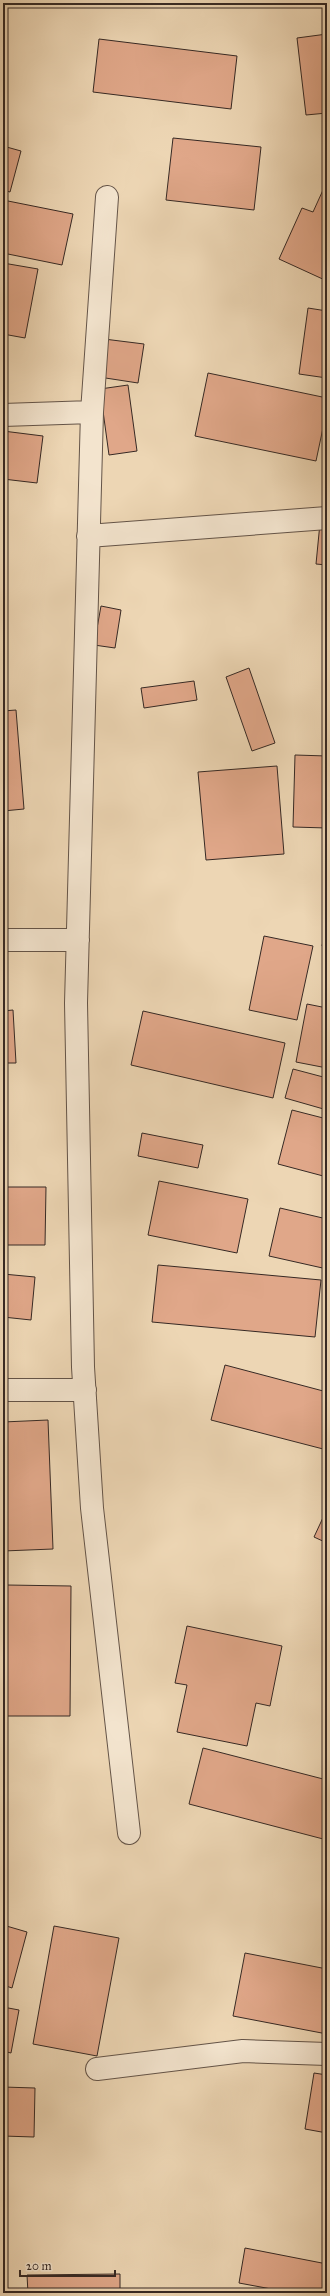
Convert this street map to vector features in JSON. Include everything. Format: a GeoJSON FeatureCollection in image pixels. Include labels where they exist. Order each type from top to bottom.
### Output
{"type":"FeatureCollection","features":[{"type":"Feature","properties":{"kind":"street"},"geometry":{"type":"LineString","coordinates":[[107,197],[92,412],[76,1011],[85,1390],[92,1508],[129,1833]]}},
{"type":"Feature","properties":{"kind":"street"},"geometry":{"type":"LineString","coordinates":[[3,415],[92,412]]}},
{"type":"Feature","properties":{"kind":"street"},"geometry":{"type":"LineString","coordinates":[[88,536],[327,518]]}},
{"type":"Feature","properties":{"kind":"street"},"geometry":{"type":"LineString","coordinates":[[3,940],[78,940]]}},
{"type":"Feature","properties":{"kind":"street"},"geometry":{"type":"LineString","coordinates":[[3,1390],[85,1390]]}},
{"type":"Feature","properties":{"kind":"street"},"geometry":{"type":"LineString","coordinates":[[97,2069],[243,2051],[327,2054]]}},
{"type":"Feature","properties":{"kind":"building"},"geometry":{"type":"Polygon","coordinates":[[[327,34],[327,113],[306,115],[297,38],[327,34]]]}},
{"type":"Feature","properties":{"kind":"building"},"geometry":{"type":"Polygon","coordinates":[[[99,39],[237,56],[231,109],[93,92],[99,39]]]}},
{"type":"Feature","properties":{"kind":"building"},"geometry":{"type":"Polygon","coordinates":[[[173,138],[261,147],[254,210],[166,200],[173,138]]]}},
{"type":"Feature","properties":{"kind":"building"},"geometry":{"type":"Polygon","coordinates":[[[3,146],[21,151],[10,192],[3,190],[3,146]]]}},
{"type":"Feature","properties":{"kind":"building"},"geometry":{"type":"Polygon","coordinates":[[[323,190],[327,192],[327,281],[279,259],[302,208],[313,212],[323,190]]]}},
{"type":"Feature","properties":{"kind":"building"},"geometry":{"type":"Polygon","coordinates":[[[3,200],[73,214],[62,265],[3,253],[3,200]]]}},
{"type":"Feature","properties":{"kind":"building"},"geometry":{"type":"Polygon","coordinates":[[[3,263],[38,269],[25,338],[3,334],[3,263]]]}},
{"type":"Feature","properties":{"kind":"building"},"geometry":{"type":"Polygon","coordinates":[[[308,308],[327,311],[327,378],[299,374],[308,308]]]}},
{"type":"Feature","properties":{"kind":"building"},"geometry":{"type":"Polygon","coordinates":[[[104,339],[144,344],[138,383],[99,377],[104,339]]]}},
{"type":"Feature","properties":{"kind":"building"},"geometry":{"type":"Polygon","coordinates":[[[208,373],[327,398],[327,409],[316,461],[195,436],[208,373]]]}},
{"type":"Feature","properties":{"kind":"building"},"geometry":{"type":"Polygon","coordinates":[[[128,385],[137,451],[109,455],[100,389],[128,385]]]}},
{"type":"Feature","properties":{"kind":"building"},"geometry":{"type":"Polygon","coordinates":[[[3,431],[43,436],[37,483],[3,479],[3,431]]]}},
{"type":"Feature","properties":{"kind":"building"},"geometry":{"type":"Polygon","coordinates":[[[320,523],[327,523],[327,565],[316,564],[320,523]]]}},
{"type":"Feature","properties":{"kind":"building"},"geometry":{"type":"Polygon","coordinates":[[[101,606],[121,610],[115,648],[94,645],[101,606]]]}},
{"type":"Feature","properties":{"kind":"building"},"geometry":{"type":"Polygon","coordinates":[[[249,668],[275,743],[252,751],[226,677],[249,668]]]}},
{"type":"Feature","properties":{"kind":"building"},"geometry":{"type":"Polygon","coordinates":[[[194,681],[197,700],[144,708],[141,688],[194,681]]]}},
{"type":"Feature","properties":{"kind":"building"},"geometry":{"type":"Polygon","coordinates":[[[16,710],[24,809],[3,811],[3,711],[16,710]]]}},
{"type":"Feature","properties":{"kind":"building"},"geometry":{"type":"Polygon","coordinates":[[[295,755],[327,756],[327,828],[293,827],[295,755]]]}},
{"type":"Feature","properties":{"kind":"building"},"geometry":{"type":"Polygon","coordinates":[[[277,766],[284,854],[206,860],[198,772],[277,766]]]}},
{"type":"Feature","properties":{"kind":"building"},"geometry":{"type":"Polygon","coordinates":[[[327,920],[327,947],[322,946],[327,920]]]}},
{"type":"Feature","properties":{"kind":"building"},"geometry":{"type":"Polygon","coordinates":[[[264,936],[313,946],[297,1020],[249,1010],[264,936]]]}},
{"type":"Feature","properties":{"kind":"building"},"geometry":{"type":"Polygon","coordinates":[[[307,1004],[327,1008],[327,1068],[296,1062],[307,1004]]]}},
{"type":"Feature","properties":{"kind":"building"},"geometry":{"type":"Polygon","coordinates":[[[13,1010],[16,1063],[3,1063],[3,1011],[13,1010]]]}},
{"type":"Feature","properties":{"kind":"building"},"geometry":{"type":"Polygon","coordinates":[[[143,1011],[285,1043],[273,1098],[131,1065],[143,1011]]]}},
{"type":"Feature","properties":{"kind":"building"},"geometry":{"type":"Polygon","coordinates":[[[293,1069],[327,1078],[327,1110],[285,1098],[293,1069]]]}},
{"type":"Feature","properties":{"kind":"building"},"geometry":{"type":"Polygon","coordinates":[[[292,1110],[327,1119],[327,1177],[278,1164],[292,1110]]]}},
{"type":"Feature","properties":{"kind":"building"},"geometry":{"type":"Polygon","coordinates":[[[142,1133],[203,1145],[198,1168],[138,1156],[142,1133]]]}},
{"type":"Feature","properties":{"kind":"building"},"geometry":{"type":"Polygon","coordinates":[[[159,1181],[248,1199],[237,1253],[148,1235],[159,1181]]]}},
{"type":"Feature","properties":{"kind":"building"},"geometry":{"type":"Polygon","coordinates":[[[3,1187],[46,1187],[45,1245],[3,1245],[3,1187]]]}},
{"type":"Feature","properties":{"kind":"building"},"geometry":{"type":"Polygon","coordinates":[[[280,1208],[327,1219],[327,1269],[269,1256],[280,1208]]]}},
{"type":"Feature","properties":{"kind":"building"},"geometry":{"type":"Polygon","coordinates":[[[158,1265],[321,1280],[315,1337],[152,1322],[158,1265]]]}},
{"type":"Feature","properties":{"kind":"building"},"geometry":{"type":"Polygon","coordinates":[[[3,1274],[35,1277],[31,1320],[3,1317],[3,1274]]]}},
{"type":"Feature","properties":{"kind":"building"},"geometry":{"type":"Polygon","coordinates":[[[225,1365],[327,1392],[327,1450],[211,1420],[225,1365]]]}},
{"type":"Feature","properties":{"kind":"building"},"geometry":{"type":"Polygon","coordinates":[[[48,1420],[53,1549],[3,1551],[3,1422],[48,1420]]]}},
{"type":"Feature","properties":{"kind":"building"},"geometry":{"type":"Polygon","coordinates":[[[327,1509],[327,1543],[314,1537],[327,1509]]]}},
{"type":"Feature","properties":{"kind":"building"},"geometry":{"type":"Polygon","coordinates":[[[7,1585],[71,1586],[70,1716],[6,1716],[7,1585]]]}},
{"type":"Feature","properties":{"kind":"building"},"geometry":{"type":"Polygon","coordinates":[[[187,1626],[282,1646],[270,1706],[256,1703],[247,1746],[177,1732],[187,1685],[175,1683],[187,1626]]]}},
{"type":"Feature","properties":{"kind":"building"},"geometry":{"type":"Polygon","coordinates":[[[203,1748],[327,1780],[327,1840],[189,1804],[203,1748]]]}},
{"type":"Feature","properties":{"kind":"building"},"geometry":{"type":"Polygon","coordinates":[[[3,1925],[27,1932],[12,1988],[3,1985],[3,1925]]]}},
{"type":"Feature","properties":{"kind":"building"},"geometry":{"type":"Polygon","coordinates":[[[54,1926],[119,1938],[97,2056],[33,2044],[54,1926]]]}},
{"type":"Feature","properties":{"kind":"building"},"geometry":{"type":"Polygon","coordinates":[[[245,1953],[327,1969],[327,2034],[233,2016],[245,1953]]]}},
{"type":"Feature","properties":{"kind":"building"},"geometry":{"type":"Polygon","coordinates":[[[3,2007],[19,2010],[11,2053],[3,2051],[3,2007]]]}},
{"type":"Feature","properties":{"kind":"building"},"geometry":{"type":"Polygon","coordinates":[[[314,2073],[327,2075],[327,2133],[305,2129],[314,2073]]]}},
{"type":"Feature","properties":{"kind":"building"},"geometry":{"type":"Polygon","coordinates":[[[3,2087],[35,2088],[34,2137],[3,2136],[3,2087]]]}},
{"type":"Feature","properties":{"kind":"building"},"geometry":{"type":"Polygon","coordinates":[[[245,2248],[327,2264],[327,2293],[293,2293],[239,2283],[245,2248]]]}},
{"type":"Feature","properties":{"kind":"building"},"geometry":{"type":"Polygon","coordinates":[[[120,2274],[120,2293],[28,2293],[27,2275],[120,2274]]]}}]}
